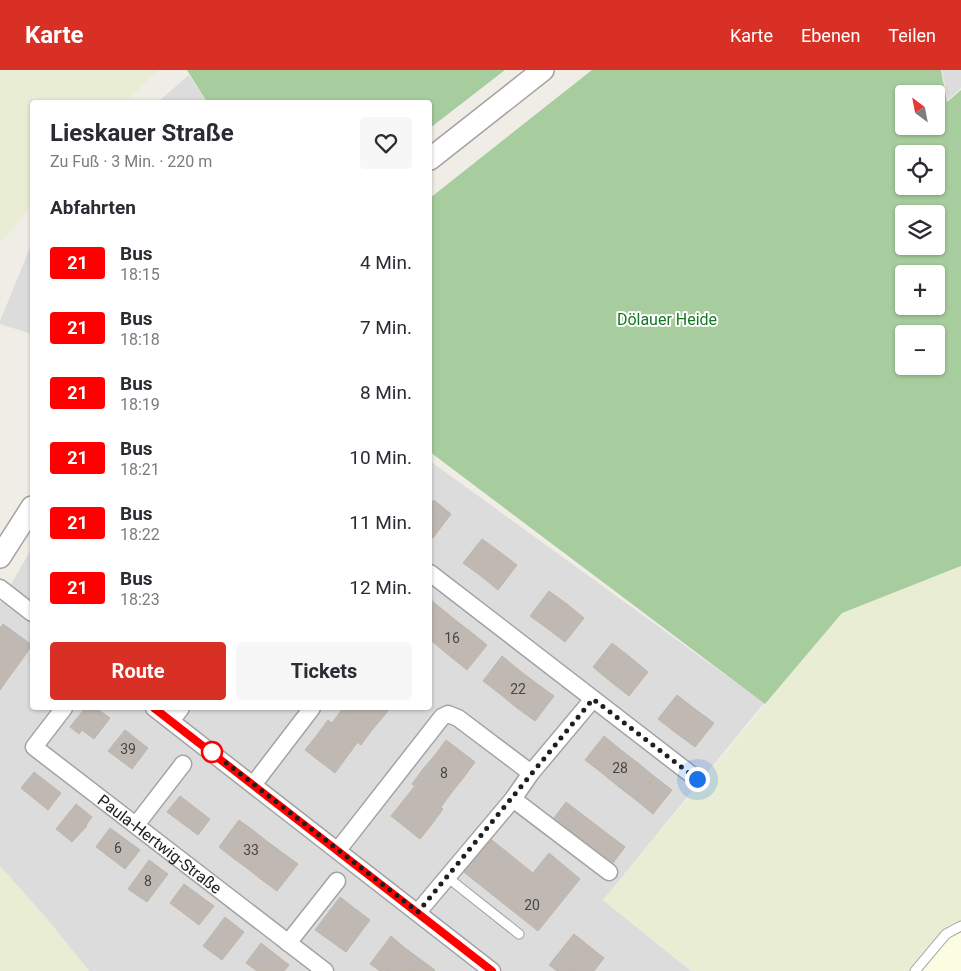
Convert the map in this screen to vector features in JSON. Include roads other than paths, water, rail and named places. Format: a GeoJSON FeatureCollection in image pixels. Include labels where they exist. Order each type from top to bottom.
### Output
{"type":"FeatureCollection","features":[{"type":"Feature","properties":{"kind":"street"},"geometry":{"type":"LineString","coordinates":[[432,157],[543,70]]}},
{"type":"Feature","properties":{"kind":"street"},"geometry":{"type":"LineString","coordinates":[[0,556],[30,510]]}},
{"type":"Feature","properties":{"kind":"street"},"geometry":{"type":"LineString","coordinates":[[432,575],[697,779]]}},
{"type":"Feature","properties":{"kind":"street"},"geometry":{"type":"LineString","coordinates":[[0,588],[30,611]]}},
{"type":"Feature","properties":{"kind":"street"},"geometry":{"type":"LineString","coordinates":[[418,912],[513,799],[531,773],[593,699]]}},
{"type":"Feature","properties":{"kind":"street","name":"Paula-Hertwig-Straße"},"geometry":{"type":"LineString","coordinates":[[62,710],[34,747],[325,971]]}},
{"type":"Feature","properties":{"kind":"street"},"geometry":{"type":"LineString","coordinates":[[157,710],[492,971]]}},
{"type":"Feature","properties":{"kind":"street"},"geometry":{"type":"LineString","coordinates":[[171,721],[179,710]]}},
{"type":"Feature","properties":{"kind":"street"},"geometry":{"type":"LineString","coordinates":[[253,785],[310,710]]}},
{"type":"Feature","properties":{"kind":"street"},"geometry":{"type":"LineString","coordinates":[[338,850],[442,717],[448,714],[458,718],[531,773]]}},
{"type":"Feature","properties":{"kind":"street"},"geometry":{"type":"LineString","coordinates":[[136,825],[183,764]]}},
{"type":"Feature","properties":{"kind":"street"},"geometry":{"type":"LineString","coordinates":[[513,799],[609,872]]}},
{"type":"Feature","properties":{"kind":"street"},"geometry":{"type":"LineString","coordinates":[[288,943],[337,881]]}},
{"type":"Feature","properties":{"kind":"lane"},"geometry":{"type":"LineString","coordinates":[[447,877],[519,934]]}},
{"type":"Feature","properties":{"kind":"lane"},"geometry":{"type":"LineString","coordinates":[[915,971],[946,934],[961,926]]}},
{"type":"Feature","properties":{"kind":"park label","name":"Dölauer Heide"},"geometry":{"type":"Point","coordinates":[667,319]}}]}
